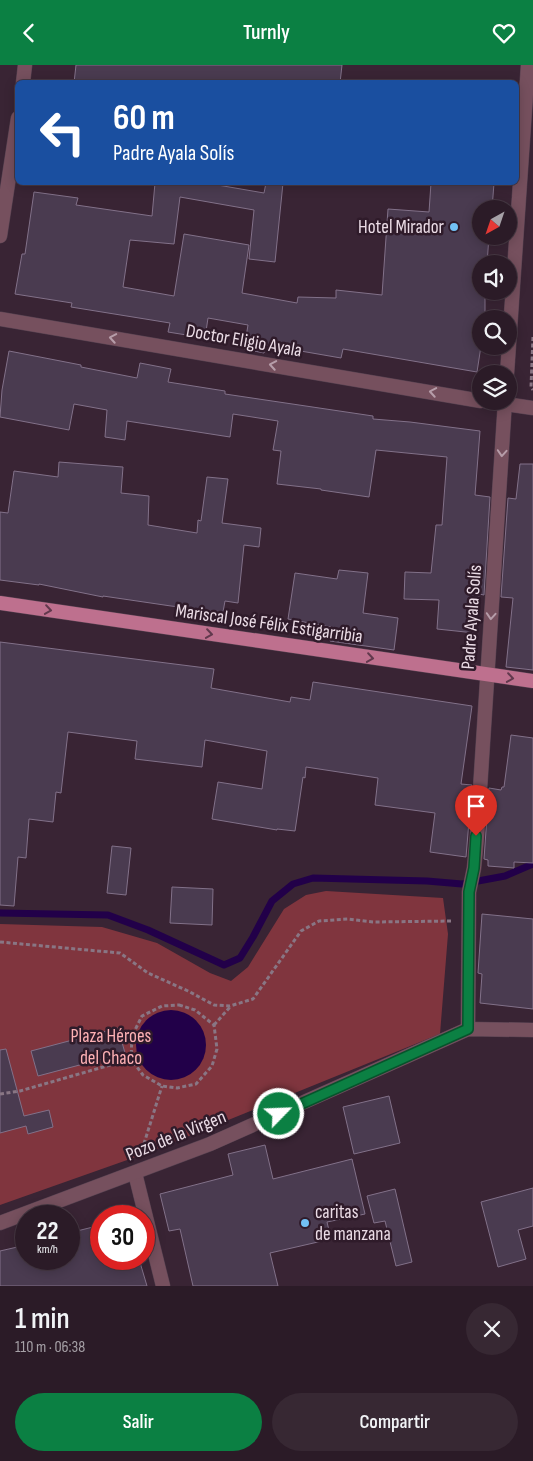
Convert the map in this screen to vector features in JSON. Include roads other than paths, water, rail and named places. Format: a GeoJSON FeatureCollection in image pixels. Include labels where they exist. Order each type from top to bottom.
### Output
{"type":"FeatureCollection","features":[{"type":"Feature","properties":{"kind":"main road","name":"Mariscal José Félix Estigarribia"},"geometry":{"type":"LineString","coordinates":[[0,603],[533,681]]}},
{"type":"Feature","properties":{"kind":"street"},"geometry":{"type":"LineString","coordinates":[[23,80],[25,65]]}},
{"type":"Feature","properties":{"kind":"street"},"geometry":{"type":"LineString","coordinates":[[508,365],[528,65]]}},
{"type":"Feature","properties":{"kind":"street"},"geometry":{"type":"LineString","coordinates":[[0,236],[15,138]]}},
{"type":"Feature","properties":{"kind":"street","name":"Doctor Eligio Ayala"},"geometry":{"type":"LineString","coordinates":[[0,319],[472,399]]}},
{"type":"Feature","properties":{"kind":"street","name":"Doctor Eligio Ayala"},"geometry":{"type":"LineString","coordinates":[[517,405],[533,408]]}},
{"type":"Feature","properties":{"kind":"street","name":"Padre Ayala Solís"},"geometry":{"type":"LineString","coordinates":[[468,1029],[469,892],[474,868],[505,410]]}},
{"type":"Feature","properties":{"kind":"street","name":"Pozo de la Virgen"},"geometry":{"type":"LineString","coordinates":[[0,1223],[210,1144],[468,1029],[533,1030]]}},
{"type":"Feature","properties":{"kind":"street"},"geometry":{"type":"LineString","coordinates":[[135,1173],[163,1286]]}},
{"type":"Feature","properties":{"kind":"waterway"},"geometry":{"type":"LineString","coordinates":[[0,913],[108,915],[148,930],[224,965],[240,958],[272,901],[293,884],[313,878],[427,881],[462,884],[505,876],[533,864]]}},
{"type":"Feature","properties":{"kind":"place","name":"Hotel Mirador"},"geometry":{"type":"Point","coordinates":[454,227]}},
{"type":"Feature","properties":{"kind":"place","name":"caritas de manzana"},"geometry":{"type":"Point","coordinates":[305,1223]}},
{"type":"Feature","properties":{"kind":"park label","name":"Plaza Héroes del Chaco"},"geometry":{"type":"Point","coordinates":[111,1047]}}]}
